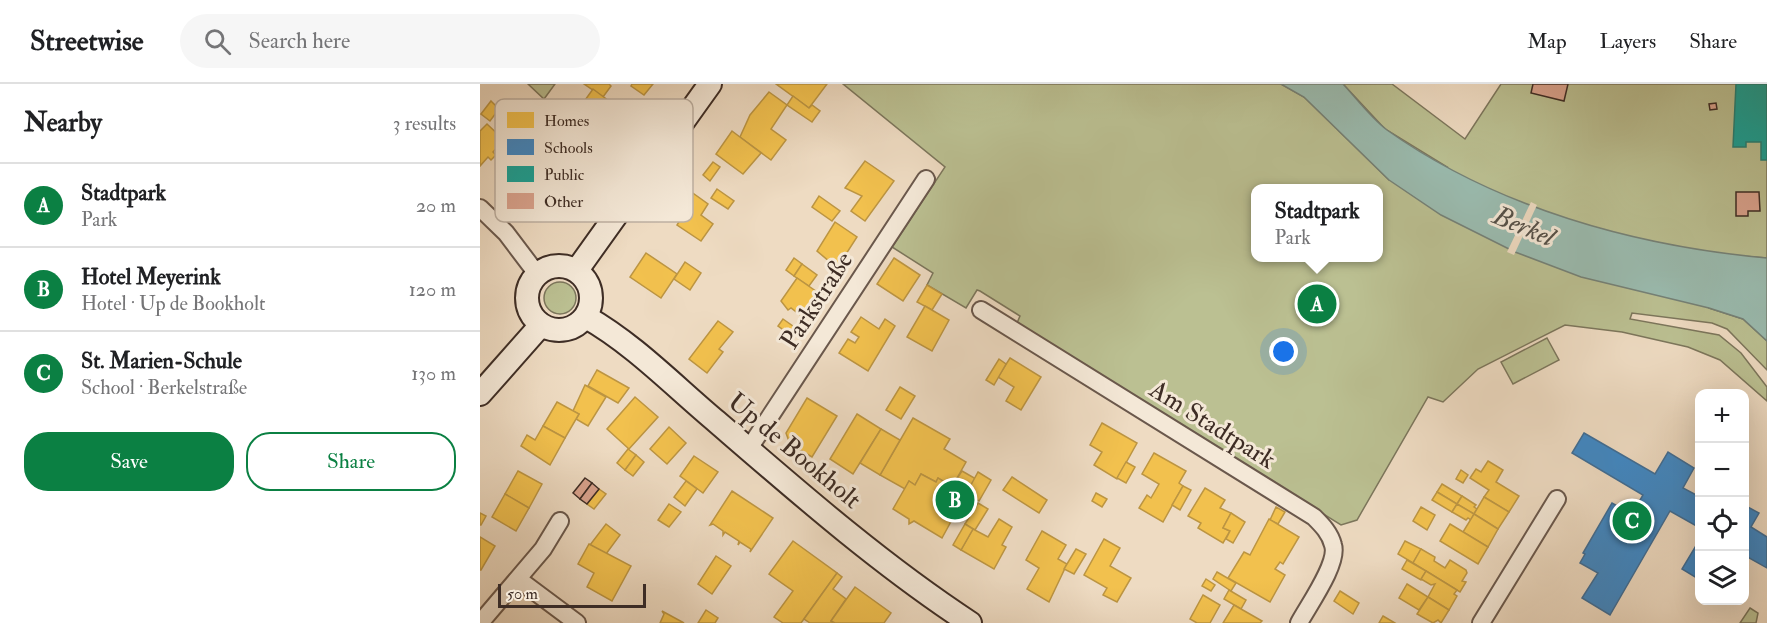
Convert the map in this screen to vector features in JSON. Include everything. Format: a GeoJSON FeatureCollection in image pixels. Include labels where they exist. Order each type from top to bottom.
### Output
{"type":"FeatureCollection","features":[{"type":"Feature","properties":{"kind":"street"},"geometry":{"type":"LineString","coordinates":[[693,108],[710,84]]}},
{"type":"Feature","properties":{"kind":"street","name":"Parkstraße"},"geometry":{"type":"LineString","coordinates":[[748,450],[926,179]]}},
{"type":"Feature","properties":{"kind":"street"},"geometry":{"type":"LineString","coordinates":[[480,208],[506,233],[537,274]]}},
{"type":"Feature","properties":{"kind":"street"},"geometry":{"type":"LineString","coordinates":[[576,270],[611,222]]}},
{"type":"Feature","properties":{"kind":"street"},"geometry":{"type":"LineString","coordinates":[[556,265],[576,270],[588,283],[591,291],[590,309],[586,317],[570,328],[560,330],[541,325],[534,318],[527,300],[531,282],[537,274],[556,265]]}},
{"type":"Feature","properties":{"kind":"street","name":"Am Stadtpark"},"geometry":{"type":"LineString","coordinates":[[981,310],[1314,517],[1327,531],[1334,546],[1332,562],[1299,623]]}},
{"type":"Feature","properties":{"kind":"street","name":"Up de Bookholt"},"geometry":{"type":"LineString","coordinates":[[586,317],[629,347],[801,496],[942,605],[970,623]]}},
{"type":"Feature","properties":{"kind":"street"},"geometry":{"type":"LineString","coordinates":[[480,394],[541,325]]}},
{"type":"Feature","properties":{"kind":"street"},"geometry":{"type":"LineString","coordinates":[[1481,623],[1557,499]]}},
{"type":"Feature","properties":{"kind":"street"},"geometry":{"type":"LineString","coordinates":[[480,623],[518,579],[560,521]]}},
{"type":"Feature","properties":{"kind":"street"},"geometry":{"type":"LineString","coordinates":[[518,579],[577,623]]}},
{"type":"Feature","properties":{"kind":"green space"},"geometry":{"type":"Polygon","coordinates":[[[528,84],[555,84],[544,99],[528,84]]]}},
{"type":"Feature","properties":{"kind":"green space"},"geometry":{"type":"Polygon","coordinates":[[[843,84],[1281,84],[1304,97],[1389,180],[1447,167],[1385,129],[1343,84],[1392,84],[1465,139],[1501,84],[1767,84],[1767,258],[1706,253],[1653,242],[1709,308],[1743,319],[1767,341],[1767,370],[1727,329],[1712,323],[1632,313],[1630,319],[1719,335],[1741,353],[1767,387],[1767,401],[1720,360],[1688,347],[1622,332],[1565,325],[1478,369],[1443,402],[1428,397],[1357,520],[1341,525],[1017,323],[1020,316],[980,291],[977,290],[966,308],[927,285],[933,273],[892,247],[945,167],[843,84]]]}},
{"type":"Feature","properties":{"kind":"green space"},"geometry":{"type":"Polygon","coordinates":[[[560,282],[571,287],[576,298],[571,309],[560,314],[549,309],[544,298],[549,287],[560,282]]]}},
{"type":"Feature","properties":{"kind":"green space"},"geometry":{"type":"Polygon","coordinates":[[[1547,338],[1559,360],[1513,384],[1501,362],[1547,338]]]}},
{"type":"Feature","properties":{"kind":"green space"},"geometry":{"type":"Polygon","coordinates":[[[1750,608],[1758,613],[1756,623],[1740,623],[1750,608]]]}},
{"type":"Feature","properties":{"kind":"water","name":"Berkel"},"geometry":{"type":"Polygon","coordinates":[[[1281,84],[1343,84],[1387,130],[1429,157],[1521,202],[1618,233],[1667,244],[1767,258],[1767,341],[1743,319],[1709,308],[1581,277],[1515,252],[1441,215],[1389,180],[1304,97],[1281,84]]]}},
{"type":"Feature","properties":{"kind":"pier"},"geometry":{"type":"Polygon","coordinates":[[[1531,202],[1537,205],[1514,255],[1507,252],[1531,202]]]}},
{"type":"Feature","properties":{"kind":"building: Homes"},"geometry":{"type":"Polygon","coordinates":[[[584,84],[609,84],[611,86],[603,97],[584,84]]]}},
{"type":"Feature","properties":{"kind":"building: Homes"},"geometry":{"type":"Polygon","coordinates":[[[632,84],[653,84],[644,95],[631,86],[632,84]]]}},
{"type":"Feature","properties":{"kind":"building: Homes"},"geometry":{"type":"Polygon","coordinates":[[[776,84],[827,84],[809,108],[776,84]]]}},
{"type":"Feature","properties":{"kind":"building: Homes"},"geometry":{"type":"Polygon","coordinates":[[[593,89],[606,99],[586,99],[593,89]]]}},
{"type":"Feature","properties":{"kind":"building: Homes"},"geometry":{"type":"Polygon","coordinates":[[[769,92],[787,105],[771,129],[786,140],[771,160],[740,137],[750,115],[769,92]]]}},
{"type":"Feature","properties":{"kind":"building: Homes"},"geometry":{"type":"Polygon","coordinates":[[[793,96],[809,108],[812,105],[820,111],[812,122],[787,105],[793,96]]]}},
{"type":"Feature","properties":{"kind":"building: Homes"},"geometry":{"type":"Polygon","coordinates":[[[491,101],[495,105],[495,114],[490,121],[481,114],[491,101]]]}},
{"type":"Feature","properties":{"kind":"building: Homes"},"geometry":{"type":"Polygon","coordinates":[[[487,124],[495,132],[493,152],[495,156],[491,160],[488,157],[480,166],[480,131],[487,124]]]}},
{"type":"Feature","properties":{"kind":"building: Homes"},"geometry":{"type":"Polygon","coordinates":[[[732,131],[761,153],[743,174],[716,154],[732,131]]]}},
{"type":"Feature","properties":{"kind":"building: Homes"},"geometry":{"type":"Polygon","coordinates":[[[865,161],[894,181],[865,221],[851,211],[862,196],[845,188],[865,161]]]}},
{"type":"Feature","properties":{"kind":"building: Homes"},"geometry":{"type":"Polygon","coordinates":[[[713,162],[720,167],[710,181],[703,175],[713,162]]]}},
{"type":"Feature","properties":{"kind":"building: Homes"},"geometry":{"type":"Polygon","coordinates":[[[717,189],[734,201],[728,209],[711,198],[717,189]]]}},
{"type":"Feature","properties":{"kind":"building: Homes"},"geometry":{"type":"Polygon","coordinates":[[[693,193],[708,204],[701,215],[713,224],[701,241],[677,225],[679,222],[693,222],[693,193]]]}},
{"type":"Feature","properties":{"kind":"building: Homes"},"geometry":{"type":"Polygon","coordinates":[[[819,196],[840,211],[832,221],[812,207],[819,196]]]}},
{"type":"Feature","properties":{"kind":"building: Homes"},"geometry":{"type":"Polygon","coordinates":[[[835,222],[857,237],[837,268],[817,251],[835,222]]]}},
{"type":"Feature","properties":{"kind":"building: Homes"},"geometry":{"type":"Polygon","coordinates":[[[646,253],[677,274],[661,298],[630,277],[646,253]]]}},
{"type":"Feature","properties":{"kind":"building: Homes"},"geometry":{"type":"Polygon","coordinates":[[[794,258],[802,264],[794,276],[786,270],[794,258]]]}},
{"type":"Feature","properties":{"kind":"building: Homes"},"geometry":{"type":"Polygon","coordinates":[[[894,258],[920,275],[903,301],[877,284],[894,258]]]}},
{"type":"Feature","properties":{"kind":"building: Homes"},"geometry":{"type":"Polygon","coordinates":[[[685,262],[701,273],[690,290],[674,279],[685,262]]]}},
{"type":"Feature","properties":{"kind":"building: Homes"},"geometry":{"type":"Polygon","coordinates":[[[802,264],[817,275],[809,286],[794,276],[802,264]]]}},
{"type":"Feature","properties":{"kind":"building: Homes"},"geometry":{"type":"Polygon","coordinates":[[[797,278],[820,294],[804,318],[791,308],[788,310],[781,301],[797,278]]]}},
{"type":"Feature","properties":{"kind":"building: Homes"},"geometry":{"type":"Polygon","coordinates":[[[927,285],[942,294],[932,310],[917,302],[927,285]]]}},
{"type":"Feature","properties":{"kind":"building: Homes"},"geometry":{"type":"Polygon","coordinates":[[[925,306],[949,320],[932,351],[907,337],[925,306]]]}},
{"type":"Feature","properties":{"kind":"building: Homes"},"geometry":{"type":"Polygon","coordinates":[[[861,317],[879,329],[885,319],[895,326],[868,371],[839,353],[848,339],[855,343],[859,337],[851,332],[861,317]]]}},
{"type":"Feature","properties":{"kind":"building: Homes"},"geometry":{"type":"Polygon","coordinates":[[[783,319],[797,329],[792,336],[778,326],[783,319]]]}},
{"type":"Feature","properties":{"kind":"building: Homes"},"geometry":{"type":"Polygon","coordinates":[[[718,321],[733,332],[719,349],[723,352],[707,373],[689,359],[718,321]]]}},
{"type":"Feature","properties":{"kind":"building: Homes"},"geometry":{"type":"Polygon","coordinates":[[[1010,358],[1041,377],[1021,410],[1006,401],[1014,387],[998,377],[1010,358]]]}},
{"type":"Feature","properties":{"kind":"building: Homes"},"geometry":{"type":"Polygon","coordinates":[[[999,359],[1006,364],[994,385],[986,380],[999,359]]]}},
{"type":"Feature","properties":{"kind":"building: Homes"},"geometry":{"type":"Polygon","coordinates":[[[597,370],[629,388],[618,403],[588,386],[597,370]]]}},
{"type":"Feature","properties":{"kind":"building: Homes"},"geometry":{"type":"Polygon","coordinates":[[[585,385],[606,397],[588,426],[576,419],[579,414],[573,411],[585,385]]]}},
{"type":"Feature","properties":{"kind":"building: Homes"},"geometry":{"type":"Polygon","coordinates":[[[900,387],[915,396],[901,419],[886,410],[900,387]]]}},
{"type":"Feature","properties":{"kind":"building: Homes"},"geometry":{"type":"Polygon","coordinates":[[[635,397],[658,417],[629,449],[607,429],[635,397]]]}},
{"type":"Feature","properties":{"kind":"building: Homes"},"geometry":{"type":"Polygon","coordinates":[[[807,398],[837,416],[812,457],[790,444],[786,433],[807,398]]]}},
{"type":"Feature","properties":{"kind":"building: Homes"},"geometry":{"type":"Polygon","coordinates":[[[557,402],[579,414],[565,438],[543,426],[557,402]]]}},
{"type":"Feature","properties":{"kind":"building: Homes"},"geometry":{"type":"Polygon","coordinates":[[[857,414],[881,429],[853,474],[830,459],[857,414]]]}},
{"type":"Feature","properties":{"kind":"building: Homes"},"geometry":{"type":"Polygon","coordinates":[[[913,418],[950,439],[944,449],[966,462],[952,487],[938,478],[936,482],[921,474],[915,485],[909,481],[905,489],[880,475],[913,418]]]}},
{"type":"Feature","properties":{"kind":"building: Homes"},"geometry":{"type":"Polygon","coordinates":[[[1102,423],[1137,443],[1117,479],[1094,465],[1102,452],[1090,445],[1102,423]]]}},
{"type":"Feature","properties":{"kind":"building: Homes"},"geometry":{"type":"Polygon","coordinates":[[[543,426],[565,438],[550,465],[521,446],[527,435],[535,440],[543,426]]]}},
{"type":"Feature","properties":{"kind":"building: Homes"},"geometry":{"type":"Polygon","coordinates":[[[669,427],[686,443],[667,464],[650,449],[669,427]]]}},
{"type":"Feature","properties":{"kind":"building: Homes"},"geometry":{"type":"Polygon","coordinates":[[[881,429],[900,440],[880,475],[860,463],[881,429]]]}},
{"type":"Feature","properties":{"kind":"building: Homes"},"geometry":{"type":"Polygon","coordinates":[[[628,449],[636,455],[625,470],[617,463],[628,449]]]}},
{"type":"Feature","properties":{"kind":"building: Homes"},"geometry":{"type":"Polygon","coordinates":[[[1154,453],[1186,471],[1179,483],[1183,486],[1163,522],[1139,508],[1147,495],[1151,498],[1159,484],[1142,474],[1154,453]]]}},
{"type":"Feature","properties":{"kind":"building: Homes"},"geometry":{"type":"Polygon","coordinates":[[[636,455],[644,462],[633,476],[625,470],[636,455]]]}},
{"type":"Feature","properties":{"kind":"building: Homes"},"geometry":{"type":"Polygon","coordinates":[[[694,456],[718,472],[703,493],[680,476],[694,456]]]}},
{"type":"Feature","properties":{"kind":"building: Homes"},"geometry":{"type":"Polygon","coordinates":[[[1488,461],[1503,470],[1496,482],[1519,496],[1509,512],[1484,497],[1489,490],[1470,478],[1476,469],[1481,472],[1488,461]]]}},
{"type":"Feature","properties":{"kind":"building: Homes"},"geometry":{"type":"Polygon","coordinates":[[[1126,462],[1135,467],[1126,483],[1117,478],[1126,462]]]}},
{"type":"Feature","properties":{"kind":"building: Homes"},"geometry":{"type":"Polygon","coordinates":[[[1461,470],[1468,475],[1463,483],[1456,479],[1461,470]]]}},
{"type":"Feature","properties":{"kind":"building: Homes"},"geometry":{"type":"Polygon","coordinates":[[[518,471],[542,484],[529,508],[505,494],[518,471]]]}},
{"type":"Feature","properties":{"kind":"building: Homes"},"geometry":{"type":"Polygon","coordinates":[[[962,471],[976,479],[966,494],[952,486],[962,471]]]}},
{"type":"Feature","properties":{"kind":"building: Homes"},"geometry":{"type":"Polygon","coordinates":[[[978,472],[991,480],[979,501],[966,494],[978,472]]]}},
{"type":"Feature","properties":{"kind":"building: Homes"},"geometry":{"type":"Polygon","coordinates":[[[921,474],[936,482],[938,478],[966,494],[942,538],[914,521],[909,524],[909,519],[893,509],[909,481],[915,485],[921,474]]]}},
{"type":"Feature","properties":{"kind":"building: Homes"},"geometry":{"type":"Polygon","coordinates":[[[1012,477],[1047,500],[1039,513],[1003,490],[1012,477]]]}},
{"type":"Feature","properties":{"kind":"building: Homes"},"geometry":{"type":"Polygon","coordinates":[[[686,481],[697,489],[685,506],[674,497],[686,481]]]}},
{"type":"Feature","properties":{"kind":"building: Homes"},"geometry":{"type":"Polygon","coordinates":[[[1442,484],[1462,496],[1457,504],[1437,492],[1442,484]]]}},
{"type":"Feature","properties":{"kind":"building: Homes"},"geometry":{"type":"Polygon","coordinates":[[[1183,486],[1191,490],[1180,510],[1172,505],[1183,486]]]}},
{"type":"Feature","properties":{"kind":"building: Homes"},"geometry":{"type":"Polygon","coordinates":[[[1205,488],[1225,500],[1220,508],[1231,513],[1223,528],[1230,531],[1223,543],[1198,528],[1201,523],[1188,516],[1205,488]]]}},
{"type":"Feature","properties":{"kind":"building: Homes"},"geometry":{"type":"Polygon","coordinates":[[[599,489],[606,494],[594,509],[587,504],[599,489]]]}},
{"type":"Feature","properties":{"kind":"building: Homes"},"geometry":{"type":"Polygon","coordinates":[[[732,491],[773,518],[750,552],[751,549],[740,542],[738,545],[739,541],[725,532],[723,535],[723,531],[713,524],[710,525],[732,491]]]}},
{"type":"Feature","properties":{"kind":"building: Homes"},"geometry":{"type":"Polygon","coordinates":[[[1437,492],[1457,504],[1452,512],[1432,500],[1437,492]]]}},
{"type":"Feature","properties":{"kind":"building: Homes"},"geometry":{"type":"Polygon","coordinates":[[[1096,493],[1107,499],[1102,507],[1092,501],[1096,493]]]}},
{"type":"Feature","properties":{"kind":"building: Homes"},"geometry":{"type":"Polygon","coordinates":[[[505,494],[529,508],[516,531],[492,517],[505,494]]]}},
{"type":"Feature","properties":{"kind":"building: Homes"},"geometry":{"type":"Polygon","coordinates":[[[1462,496],[1476,505],[1474,507],[1477,509],[1474,514],[1457,504],[1462,496]]]}},
{"type":"Feature","properties":{"kind":"building: Homes"},"geometry":{"type":"Polygon","coordinates":[[[1484,497],[1509,512],[1498,529],[1474,514],[1484,497]]]}},
{"type":"Feature","properties":{"kind":"building: Homes"},"geometry":{"type":"Polygon","coordinates":[[[978,503],[988,509],[975,530],[965,524],[978,503]]]}},
{"type":"Feature","properties":{"kind":"building: Homes"},"geometry":{"type":"Polygon","coordinates":[[[669,504],[681,512],[669,527],[658,520],[669,504]]]}},
{"type":"Feature","properties":{"kind":"building: Homes"},"geometry":{"type":"Polygon","coordinates":[[[1457,504],[1474,514],[1471,520],[1468,518],[1466,520],[1452,512],[1457,504]]]}},
{"type":"Feature","properties":{"kind":"building: Homes"},"geometry":{"type":"Polygon","coordinates":[[[1276,507],[1285,512],[1278,524],[1270,520],[1276,507]]]}},
{"type":"Feature","properties":{"kind":"building: Homes"},"geometry":{"type":"Polygon","coordinates":[[[1421,507],[1435,515],[1427,530],[1413,521],[1421,507]]]}},
{"type":"Feature","properties":{"kind":"building: Homes"},"geometry":{"type":"Polygon","coordinates":[[[480,513],[486,516],[481,525],[480,525],[480,513]]]}},
{"type":"Feature","properties":{"kind":"building: Homes"},"geometry":{"type":"Polygon","coordinates":[[[1231,513],[1245,522],[1233,543],[1226,539],[1230,531],[1223,528],[1231,513]]]}},
{"type":"Feature","properties":{"kind":"building: Homes"},"geometry":{"type":"Polygon","coordinates":[[[1474,514],[1498,529],[1488,547],[1463,532],[1474,514]]]}},
{"type":"Feature","properties":{"kind":"building: Homes"},"geometry":{"type":"Polygon","coordinates":[[[999,519],[1012,527],[1002,545],[1006,547],[994,569],[961,550],[973,529],[988,537],[999,519]]]}},
{"type":"Feature","properties":{"kind":"building: Homes"},"geometry":{"type":"Polygon","coordinates":[[[1269,519],[1299,537],[1283,564],[1280,562],[1275,569],[1285,575],[1270,602],[1228,578],[1244,552],[1250,555],[1269,519]]]}},
{"type":"Feature","properties":{"kind":"building: Homes"},"geometry":{"type":"Polygon","coordinates":[[[606,524],[620,535],[606,554],[590,545],[606,524]]]}},
{"type":"Feature","properties":{"kind":"building: Homes"},"geometry":{"type":"Polygon","coordinates":[[[965,524],[973,529],[961,550],[953,545],[965,524]]]}},
{"type":"Feature","properties":{"kind":"building: Homes"},"geometry":{"type":"Polygon","coordinates":[[[1450,524],[1488,547],[1478,564],[1440,541],[1450,524]]]}},
{"type":"Feature","properties":{"kind":"building: Homes"},"geometry":{"type":"Polygon","coordinates":[[[1042,531],[1066,545],[1058,559],[1067,564],[1049,602],[1027,589],[1039,568],[1026,560],[1042,531]]]}},
{"type":"Feature","properties":{"kind":"building: Homes"},"geometry":{"type":"Polygon","coordinates":[[[480,537],[495,546],[481,570],[480,570],[480,537]]]}},
{"type":"Feature","properties":{"kind":"building: Homes"},"geometry":{"type":"Polygon","coordinates":[[[1104,539],[1120,548],[1110,566],[1131,578],[1117,602],[1103,595],[1107,588],[1084,575],[1104,539]]]}},
{"type":"Feature","properties":{"kind":"building: Homes"},"geometry":{"type":"Polygon","coordinates":[[[793,541],[837,573],[801,623],[783,623],[774,617],[793,591],[769,574],[793,541]]]}},
{"type":"Feature","properties":{"kind":"building: Homes"},"geometry":{"type":"Polygon","coordinates":[[[1405,541],[1421,549],[1413,563],[1398,554],[1405,541]]]}},
{"type":"Feature","properties":{"kind":"building: Homes"},"geometry":{"type":"Polygon","coordinates":[[[589,544],[631,566],[612,601],[587,587],[594,573],[578,564],[589,544]]]}},
{"type":"Feature","properties":{"kind":"building: Homes"},"geometry":{"type":"Polygon","coordinates":[[[1076,549],[1086,554],[1074,574],[1064,569],[1076,549]]]}},
{"type":"Feature","properties":{"kind":"building: Homes"},"geometry":{"type":"Polygon","coordinates":[[[1421,549],[1435,557],[1434,561],[1445,568],[1450,560],[1466,570],[1467,573],[1462,581],[1466,582],[1460,592],[1413,563],[1421,549]]]}},
{"type":"Feature","properties":{"kind":"building: Homes"},"geometry":{"type":"Polygon","coordinates":[[[716,556],[731,566],[712,594],[698,584],[716,556]]]}},
{"type":"Feature","properties":{"kind":"building: Homes"},"geometry":{"type":"Polygon","coordinates":[[[1407,560],[1426,571],[1421,580],[1402,569],[1407,560]]]}},
{"type":"Feature","properties":{"kind":"building: Homes"},"geometry":{"type":"Polygon","coordinates":[[[1426,571],[1457,590],[1454,594],[1457,596],[1449,610],[1428,597],[1435,584],[1431,585],[1421,579],[1426,571]]]}},
{"type":"Feature","properties":{"kind":"building: Homes"},"geometry":{"type":"Polygon","coordinates":[[[1217,572],[1236,583],[1231,591],[1213,579],[1217,572]]]}},
{"type":"Feature","properties":{"kind":"building: Homes"},"geometry":{"type":"Polygon","coordinates":[[[837,573],[842,577],[833,589],[846,599],[831,621],[835,623],[810,623],[804,619],[837,573]]]}},
{"type":"Feature","properties":{"kind":"building: Homes"},"geometry":{"type":"Polygon","coordinates":[[[1206,579],[1215,585],[1211,591],[1202,586],[1206,579]]]}},
{"type":"Feature","properties":{"kind":"building: Homes"},"geometry":{"type":"Polygon","coordinates":[[[1407,584],[1428,597],[1419,610],[1399,598],[1407,584]]]}},
{"type":"Feature","properties":{"kind":"building: Homes"},"geometry":{"type":"Polygon","coordinates":[[[855,587],[891,613],[884,623],[835,623],[831,621],[855,587]]]}},
{"type":"Feature","properties":{"kind":"building: Homes"},"geometry":{"type":"Polygon","coordinates":[[[1229,590],[1246,600],[1241,609],[1224,599],[1229,590]]]}},
{"type":"Feature","properties":{"kind":"building: Homes"},"geometry":{"type":"Polygon","coordinates":[[[1340,591],[1359,603],[1353,614],[1334,601],[1340,591]]]}},
{"type":"Feature","properties":{"kind":"building: Homes"},"geometry":{"type":"Polygon","coordinates":[[[1203,595],[1220,605],[1210,623],[1197,623],[1190,619],[1203,595]]]}},
{"type":"Feature","properties":{"kind":"building: Homes"},"geometry":{"type":"Polygon","coordinates":[[[1428,597],[1449,610],[1441,623],[1438,620],[1433,623],[1417,614],[1428,597]]]}},
{"type":"Feature","properties":{"kind":"building: Homes"},"geometry":{"type":"Polygon","coordinates":[[[1234,605],[1262,621],[1260,623],[1223,623],[1234,605]]]}},
{"type":"Feature","properties":{"kind":"building: Homes"},"geometry":{"type":"Polygon","coordinates":[[[706,610],[718,618],[715,623],[698,623],[706,610]]]}},
{"type":"Feature","properties":{"kind":"building: Homes"},"geometry":{"type":"Polygon","coordinates":[[[662,611],[684,623],[660,623],[664,614],[662,611]]]}},
{"type":"Feature","properties":{"kind":"building: Homes"},"geometry":{"type":"Polygon","coordinates":[[[1383,616],[1395,623],[1379,623],[1383,616]]]}},
{"type":"Feature","properties":{"kind":"building: Schools"},"geometry":{"type":"Polygon","coordinates":[[[1584,433],[1655,474],[1668,452],[1694,468],[1683,488],[1695,494],[1695,525],[1670,511],[1610,615],[1582,598],[1598,573],[1580,563],[1585,554],[1583,553],[1612,503],[1632,514],[1643,495],[1572,453],[1584,433]]]}},
{"type":"Feature","properties":{"kind":"building: Schools"},"geometry":{"type":"Polygon","coordinates":[[[1749,508],[1759,513],[1751,527],[1767,537],[1767,568],[1749,558],[1749,508]]]}},
{"type":"Feature","properties":{"kind":"building: Schools"},"geometry":{"type":"Polygon","coordinates":[[[1695,547],[1695,577],[1682,569],[1695,547]]]}},
{"type":"Feature","properties":{"kind":"building: Public"},"geometry":{"type":"Polygon","coordinates":[[[1736,84],[1767,84],[1767,160],[1761,160],[1761,142],[1746,142],[1746,147],[1733,147],[1736,84]]]}},
{"type":"Feature","properties":{"kind":"building: Other"},"geometry":{"type":"Polygon","coordinates":[[[1533,84],[1568,84],[1564,101],[1531,93],[1533,84]]]}},
{"type":"Feature","properties":{"kind":"building: Other"},"geometry":{"type":"Polygon","coordinates":[[[1716,103],[1717,109],[1710,110],[1709,104],[1716,103]]]}},
{"type":"Feature","properties":{"kind":"building: Other"},"geometry":{"type":"Polygon","coordinates":[[[1736,192],[1759,192],[1760,211],[1748,211],[1748,216],[1736,216],[1736,192]]]}},
{"type":"Feature","properties":{"kind":"building: Other"},"geometry":{"type":"Polygon","coordinates":[[[585,478],[592,483],[580,499],[573,493],[585,478]]]}},
{"type":"Feature","properties":{"kind":"building: Other"},"geometry":{"type":"Polygon","coordinates":[[[592,483],[599,489],[587,504],[580,499],[592,483]]]}},
{"type":"Feature","properties":{"kind":"place","name":"Stadtpark"},"geometry":{"type":"Point","coordinates":[1317,304]}},
{"type":"Feature","properties":{"kind":"place","name":"Hotel Meyerink"},"geometry":{"type":"Point","coordinates":[955,500]}},
{"type":"Feature","properties":{"kind":"place","name":"St. Marien-Schule"},"geometry":{"type":"Point","coordinates":[1632,521]}}]}
